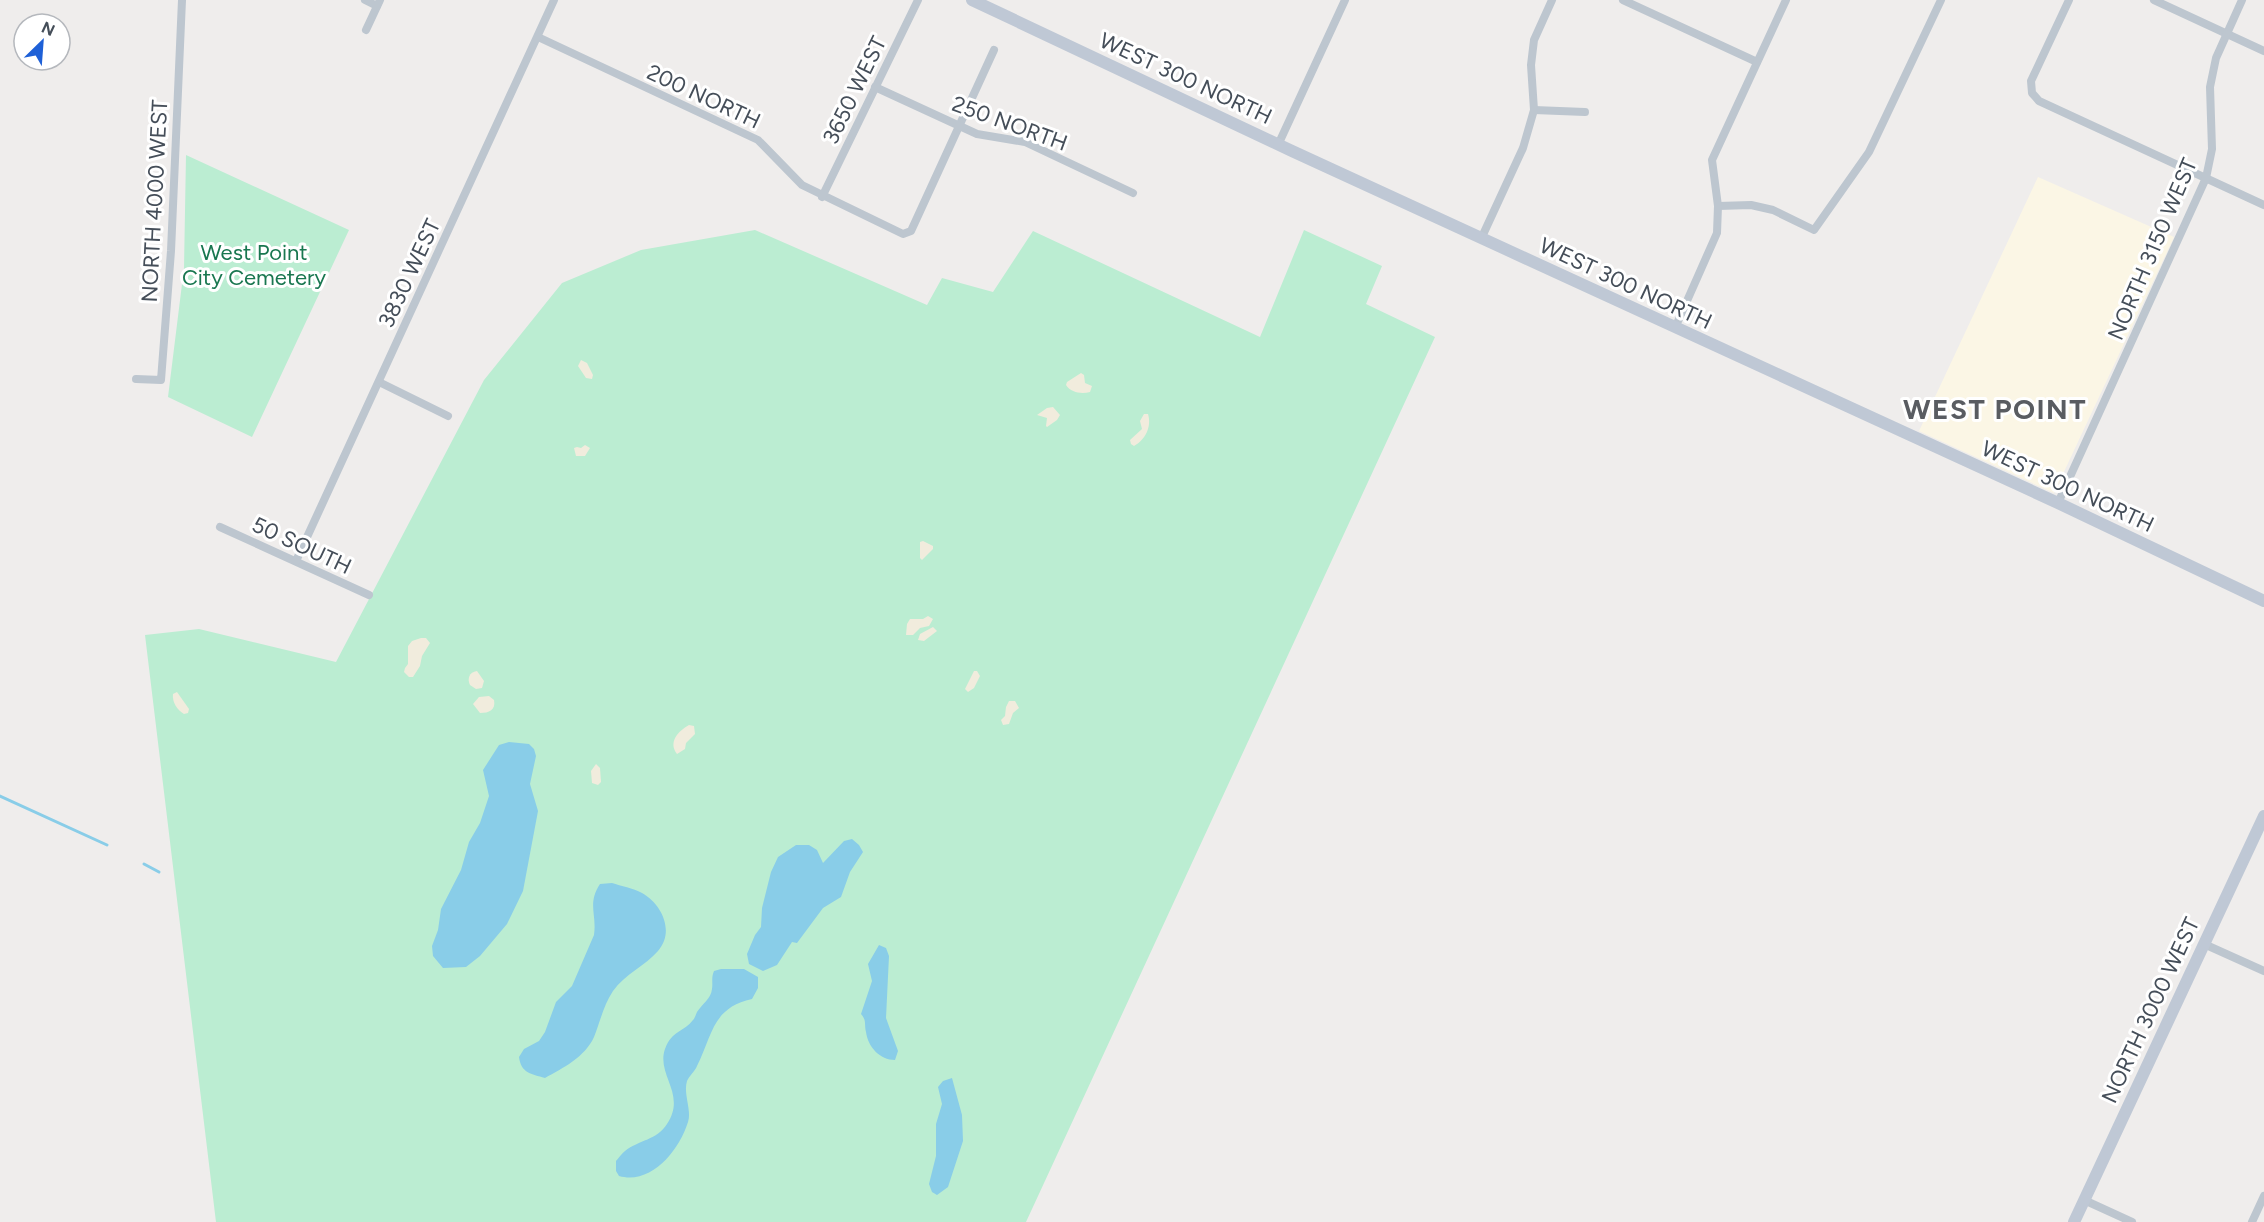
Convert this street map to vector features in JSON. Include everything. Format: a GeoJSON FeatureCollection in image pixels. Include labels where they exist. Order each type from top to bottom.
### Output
{"type":"FeatureCollection","features":[{"type":"Feature","properties":{"kind":"main road","name":"WEST 300 NORTH"},"geometry":{"type":"LineString","coordinates":[[972,0],[1278,145],[2058,503],[2264,601]]}},
{"type":"Feature","properties":{"kind":"main road","name":"NORTH 3000 WEST"},"geometry":{"type":"LineString","coordinates":[[2074,1222],[2264,816]]}},
{"type":"Feature","properties":{"kind":"street","name":"NORTH 4000 WEST"},"geometry":{"type":"LineString","coordinates":[[136,379],[161,380],[171,250],[182,0]]}},
{"type":"Feature","properties":{"kind":"street"},"geometry":{"type":"LineString","coordinates":[[365,0],[379,3],[366,30]]}},
{"type":"Feature","properties":{"kind":"street","name":"3830 WEST"},"geometry":{"type":"LineString","coordinates":[[296,561],[554,0]]}},
{"type":"Feature","properties":{"kind":"street","name":"3650 WEST"},"geometry":{"type":"LineString","coordinates":[[822,197],[918,0]]}},
{"type":"Feature","properties":{"kind":"street"},"geometry":{"type":"LineString","coordinates":[[1278,145],[1345,0]]}},
{"type":"Feature","properties":{"kind":"street"},"geometry":{"type":"LineString","coordinates":[[1481,238],[1523,148],[1534,110],[1533,40],[1552,0]]}},
{"type":"Feature","properties":{"kind":"street"},"geometry":{"type":"LineString","coordinates":[[1623,0],[1757,62]]}},
{"type":"Feature","properties":{"kind":"street"},"geometry":{"type":"LineString","coordinates":[[1675,328],[1717,233],[1718,206],[1712,160],[1786,0]]}},
{"type":"Feature","properties":{"kind":"street"},"geometry":{"type":"LineString","coordinates":[[1718,206],[1751,205],[1773,210],[1814,230],[1869,152],[1941,0]]}},
{"type":"Feature","properties":{"kind":"street"},"geometry":{"type":"LineString","coordinates":[[2069,0],[2031,81],[2032,93],[2038,101],[2264,205]]}},
{"type":"Feature","properties":{"kind":"street"},"geometry":{"type":"LineString","coordinates":[[2154,0],[2264,51]]}},
{"type":"Feature","properties":{"kind":"street","name":"NORTH 3150 WEST"},"geometry":{"type":"LineString","coordinates":[[2058,503],[2206,178],[2212,149],[2210,87],[2216,58],[2242,0]]}},
{"type":"Feature","properties":{"kind":"street","name":"200 NORTH"},"geometry":{"type":"LineString","coordinates":[[538,37],[758,140],[802,185],[822,197],[896,231],[908,234],[960,126]]}},
{"type":"Feature","properties":{"kind":"street"},"geometry":{"type":"LineString","coordinates":[[960,126],[994,50]]}},
{"type":"Feature","properties":{"kind":"street","name":"250 NORTH"},"geometry":{"type":"LineString","coordinates":[[875,87],[977,134],[1025,142],[1133,193]]}},
{"type":"Feature","properties":{"kind":"street"},"geometry":{"type":"LineString","coordinates":[[1534,110],[1585,112]]}},
{"type":"Feature","properties":{"kind":"street"},"geometry":{"type":"LineString","coordinates":[[379,382],[448,416]]}},
{"type":"Feature","properties":{"kind":"street","name":"50 SOUTH"},"geometry":{"type":"LineString","coordinates":[[220,527],[369,595]]}},
{"type":"Feature","properties":{"kind":"street"},"geometry":{"type":"LineString","coordinates":[[2204,944],[2264,972]]}},
{"type":"Feature","properties":{"kind":"street"},"geometry":{"type":"LineString","coordinates":[[2252,1222],[2264,1196]]}},
{"type":"Feature","properties":{"kind":"street"},"geometry":{"type":"LineString","coordinates":[[2084,1200],[2132,1222]]}},
{"type":"Feature","properties":{"kind":"shaded area"},"geometry":{"type":"Polygon","coordinates":[[[2038,177],[2174,237],[2054,493],[1919,431],[2038,177]]]}},
{"type":"Feature","properties":{"kind":"green space","name":"West Point City Cemetery"},"geometry":{"type":"Polygon","coordinates":[[[186,155],[349,230],[252,437],[168,397],[184,268],[186,155]]]}},
{"type":"Feature","properties":{"kind":"green space"},"geometry":{"type":"Polygon","coordinates":[[[755,230],[927,305],[942,278],[993,292],[1033,231],[1260,337],[1304,230],[1382,266],[1366,304],[1435,337],[1026,1222],[216,1222],[145,635],[199,629],[336,662],[484,380],[562,283],[641,250],[755,230]]]}},
{"type":"Feature","properties":{"kind":"sand"},"geometry":{"type":"Polygon","coordinates":[[[581,360],[587,363],[593,375],[592,379],[586,378],[578,366],[581,360]]]}},
{"type":"Feature","properties":{"kind":"sand"},"geometry":{"type":"Polygon","coordinates":[[[1081,373],[1084,375],[1085,383],[1092,386],[1090,392],[1077,392],[1066,385],[1081,373]]]}},
{"type":"Feature","properties":{"kind":"sand"},"geometry":{"type":"Polygon","coordinates":[[[1053,407],[1060,415],[1047,427],[1047,418],[1037,415],[1053,407]]]}},
{"type":"Feature","properties":{"kind":"sand"},"geometry":{"type":"Polygon","coordinates":[[[1144,414],[1148,414],[1148,428],[1144,437],[1134,446],[1130,440],[1142,429],[1140,421],[1144,414]]]}},
{"type":"Feature","properties":{"kind":"sand"},"geometry":{"type":"Polygon","coordinates":[[[585,445],[590,448],[585,456],[576,456],[574,448],[581,448],[585,445]]]}},
{"type":"Feature","properties":{"kind":"sand"},"geometry":{"type":"Polygon","coordinates":[[[923,541],[933,546],[933,549],[922,560],[920,542],[923,541]]]}},
{"type":"Feature","properties":{"kind":"sand"},"geometry":{"type":"Polygon","coordinates":[[[928,616],[933,619],[929,626],[920,628],[913,635],[906,635],[910,619],[923,619],[928,616]]]}},
{"type":"Feature","properties":{"kind":"sand"},"geometry":{"type":"Polygon","coordinates":[[[933,627],[937,631],[924,641],[918,640],[920,634],[933,627]]]}},
{"type":"Feature","properties":{"kind":"sand"},"geometry":{"type":"Polygon","coordinates":[[[426,638],[430,643],[422,656],[420,666],[413,677],[409,677],[404,672],[408,664],[408,646],[412,641],[426,638]]]}},
{"type":"Feature","properties":{"kind":"sand"},"geometry":{"type":"Polygon","coordinates":[[[477,671],[484,681],[482,688],[476,689],[470,685],[469,678],[470,674],[477,671]]]}},
{"type":"Feature","properties":{"kind":"sand"},"geometry":{"type":"Polygon","coordinates":[[[974,671],[977,671],[980,676],[974,688],[968,692],[965,689],[974,671]]]}},
{"type":"Feature","properties":{"kind":"sand"},"geometry":{"type":"Polygon","coordinates":[[[177,692],[189,709],[188,713],[184,714],[176,706],[173,694],[177,692]]]}},
{"type":"Feature","properties":{"kind":"sand"},"geometry":{"type":"Polygon","coordinates":[[[489,696],[494,700],[493,709],[480,713],[473,704],[479,697],[489,696]]]}},
{"type":"Feature","properties":{"kind":"sand"},"geometry":{"type":"Polygon","coordinates":[[[1009,701],[1015,701],[1019,708],[1013,713],[1009,724],[1003,725],[1001,720],[1005,716],[1009,701]]]}},
{"type":"Feature","properties":{"kind":"sand"},"geometry":{"type":"Polygon","coordinates":[[[689,725],[694,726],[695,734],[686,743],[685,749],[677,754],[674,750],[674,741],[681,730],[689,725]]]}},
{"type":"Feature","properties":{"kind":"sand"},"geometry":{"type":"Polygon","coordinates":[[[596,764],[600,768],[601,782],[598,785],[592,783],[591,771],[596,764]]]}},
{"type":"Feature","properties":{"kind":"water"},"geometry":{"type":"Polygon","coordinates":[[[509,742],[529,744],[536,756],[530,784],[538,811],[523,891],[507,924],[480,956],[466,967],[443,968],[433,956],[432,946],[438,930],[441,909],[461,870],[469,842],[480,823],[489,796],[483,770],[499,745],[509,742]]]}},
{"type":"Feature","properties":{"kind":"water"},"geometry":{"type":"Polygon","coordinates":[[[852,839],[863,852],[850,872],[841,897],[823,908],[797,943],[792,942],[777,965],[763,971],[749,964],[747,954],[761,927],[762,908],[771,872],[778,857],[796,845],[809,845],[817,850],[823,863],[844,841],[852,839]]]}},
{"type":"Feature","properties":{"kind":"water"},"geometry":{"type":"Polygon","coordinates":[[[612,883],[638,891],[655,904],[666,927],[663,944],[653,956],[613,991],[594,1037],[585,1050],[573,1061],[545,1078],[531,1074],[524,1070],[519,1057],[524,1049],[539,1041],[545,1032],[556,1002],[572,986],[594,935],[593,903],[596,891],[600,884],[612,883]]]}},
{"type":"Feature","properties":{"kind":"water"},"geometry":{"type":"Polygon","coordinates":[[[879,945],[886,948],[889,956],[886,1018],[898,1051],[895,1060],[884,1058],[872,1047],[867,1038],[865,1021],[861,1014],[872,981],[868,964],[879,945]]]}},
{"type":"Feature","properties":{"kind":"water"},"geometry":{"type":"Polygon","coordinates":[[[744,969],[758,977],[758,988],[752,999],[729,1009],[715,1024],[696,1068],[687,1081],[688,1122],[671,1154],[653,1171],[631,1177],[619,1176],[616,1171],[616,1161],[622,1153],[653,1137],[667,1124],[674,1103],[664,1067],[665,1049],[671,1038],[690,1024],[708,999],[714,971],[744,969]]]}},
{"type":"Feature","properties":{"kind":"water"},"geometry":{"type":"Polygon","coordinates":[[[952,1078],[962,1115],[963,1141],[948,1187],[937,1195],[932,1192],[929,1184],[936,1156],[936,1124],[942,1104],[938,1087],[943,1081],[952,1078]]]}},
{"type":"Feature","properties":{"kind":"waterway"},"geometry":{"type":"LineString","coordinates":[[0,796],[107,845]]}},
{"type":"Feature","properties":{"kind":"waterway"},"geometry":{"type":"LineString","coordinates":[[144,864],[159,872]]}},
{"type":"Feature","properties":{"kind":"district","name":"WEST POINT"},"geometry":{"type":"Point","coordinates":[1995,409]}}]}
